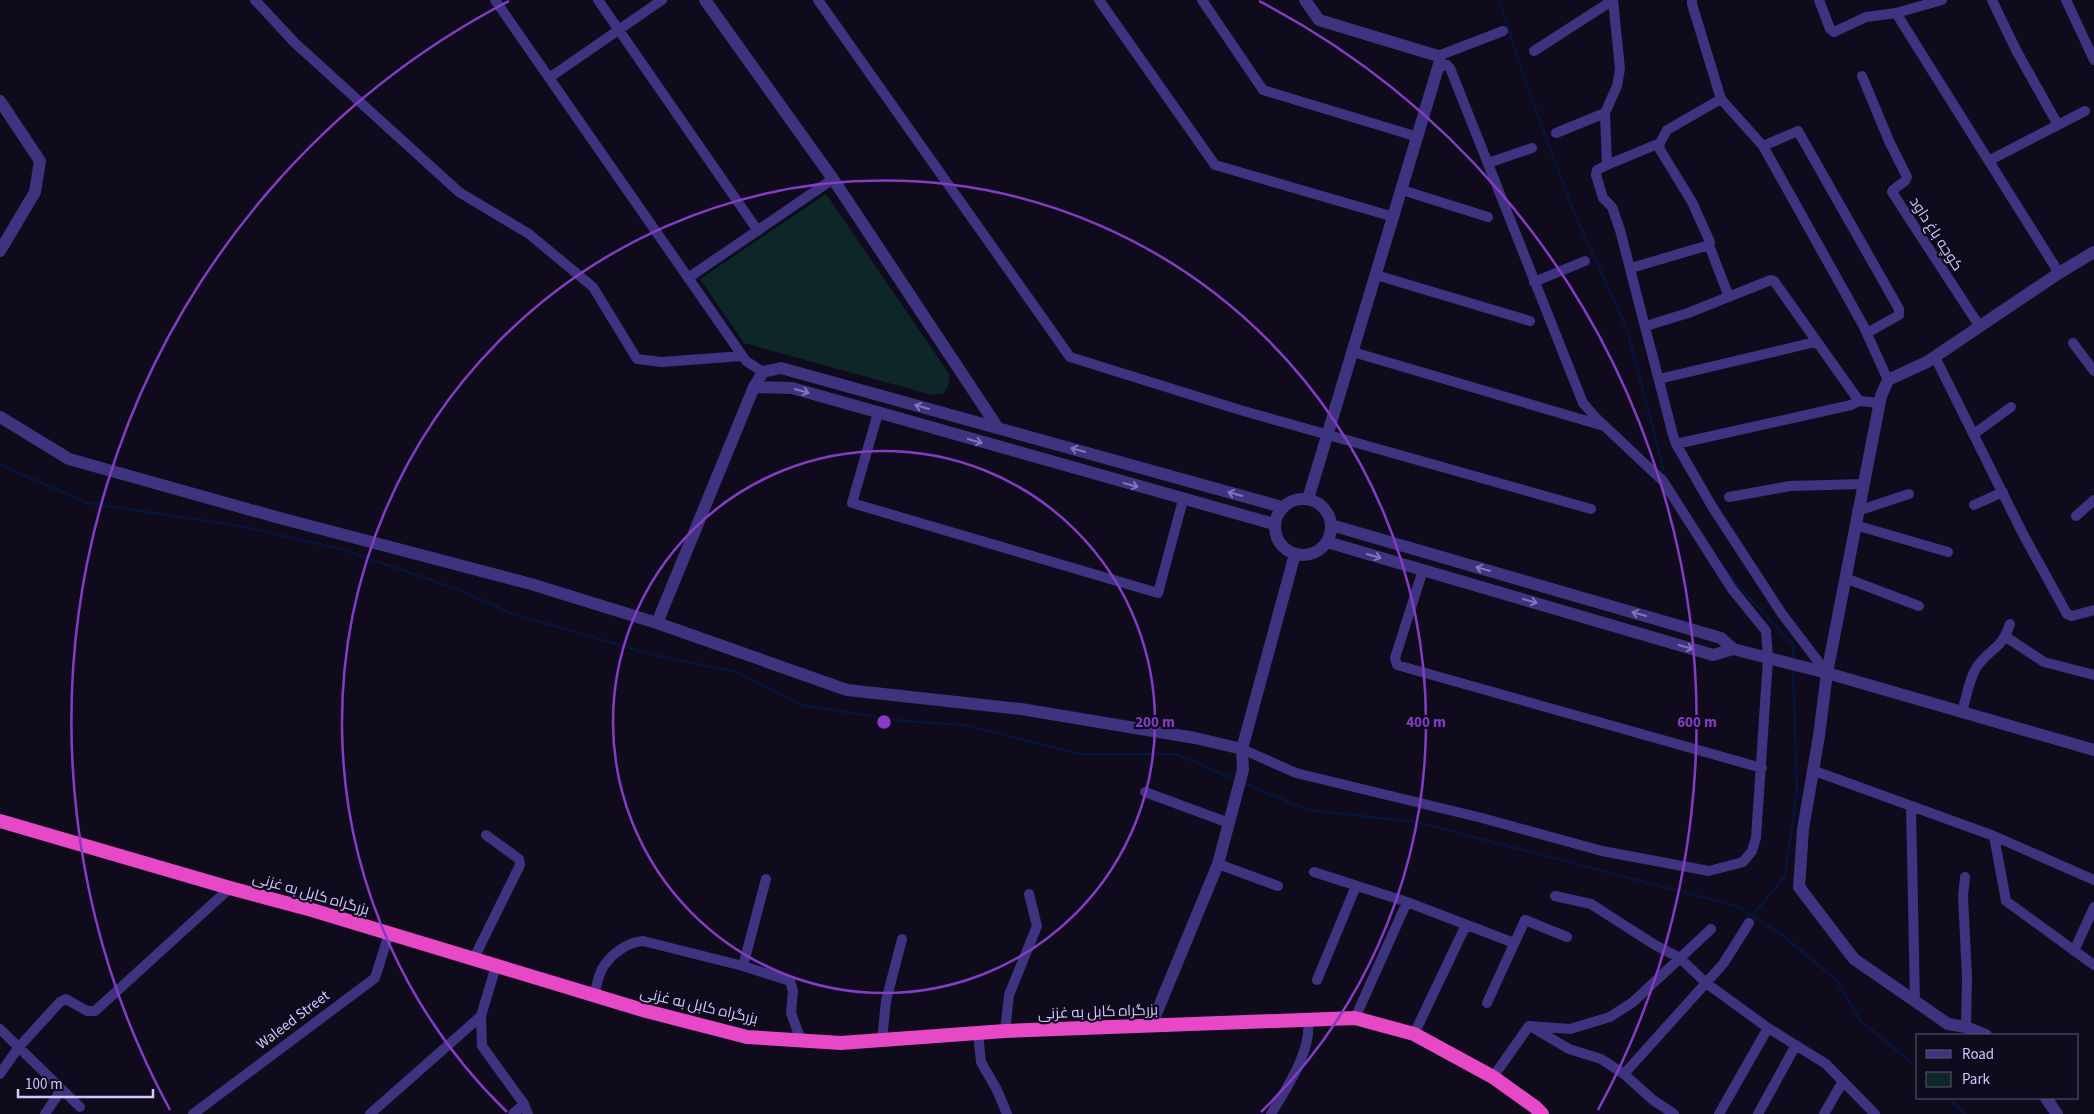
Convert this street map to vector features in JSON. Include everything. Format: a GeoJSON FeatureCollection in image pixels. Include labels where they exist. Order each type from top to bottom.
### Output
{"type":"FeatureCollection","features":[{"type":"Feature","properties":{"kind":"highway","name":"بزرگراه کابل به غزنی"},"geometry":{"type":"LineString","coordinates":[[0,821],[312,910],[646,1012],[746,1037],[841,1043],[1005,1031],[1355,1018],[1414,1034],[1493,1077],[1542,1114]]}},
{"type":"Feature","properties":{"kind":"street"},"geometry":{"type":"LineString","coordinates":[[254,0],[295,43],[459,192],[529,234],[593,287],[638,359],[662,362],[742,356]]}},
{"type":"Feature","properties":{"kind":"street"},"geometry":{"type":"LineString","coordinates":[[495,0],[742,356],[746,361],[763,372],[781,368],[1282,507]]}},
{"type":"Feature","properties":{"kind":"street"},"geometry":{"type":"LineString","coordinates":[[598,0],[758,231]]}},
{"type":"Feature","properties":{"kind":"street"},"geometry":{"type":"LineString","coordinates":[[549,78],[662,0]]}},
{"type":"Feature","properties":{"kind":"street"},"geometry":{"type":"LineString","coordinates":[[705,0],[833,179],[998,428]]}},
{"type":"Feature","properties":{"kind":"street"},"geometry":{"type":"LineString","coordinates":[[818,0],[1070,357],[1240,410],[1591,509]]}},
{"type":"Feature","properties":{"kind":"street"},"geometry":{"type":"LineString","coordinates":[[1099,0],[1214,165],[1394,217]]}},
{"type":"Feature","properties":{"kind":"street"},"geometry":{"type":"LineString","coordinates":[[1202,0],[1263,90],[1418,137]]}},
{"type":"Feature","properties":{"kind":"street"},"geometry":{"type":"LineString","coordinates":[[0,417],[69,459],[276,517],[531,584],[657,622],[847,690],[1021,709],[1195,738],[1242,750],[1296,773],[1482,818],[1602,851],[1709,871],[1743,862],[1752,851],[1756,838],[1768,659],[1766,632],[1732,589],[1663,481],[1583,403],[1450,68],[1439,61],[1319,20],[1305,0]]}},
{"type":"Feature","properties":{"kind":"street"},"geometry":{"type":"LineString","coordinates":[[1534,51],[1613,0],[1620,69],[1617,86],[1604,113],[1607,164]]}},
{"type":"Feature","properties":{"kind":"street"},"geometry":{"type":"LineString","coordinates":[[1692,0],[1721,99],[1763,146],[1867,333],[1888,380],[1880,403],[1862,484],[1827,673],[1819,736],[1803,829],[1799,887],[1854,959],[1948,1024],[1966,1026],[1984,1034]]}},
{"type":"Feature","properties":{"kind":"street"},"geometry":{"type":"LineString","coordinates":[[1819,0],[1830,30],[1834,32],[1866,18],[1896,13],[1906,5],[1942,0]]}},
{"type":"Feature","properties":{"kind":"street"},"geometry":{"type":"LineString","coordinates":[[1992,0],[2016,50],[2058,125]]}},
{"type":"Feature","properties":{"kind":"street"},"geometry":{"type":"LineString","coordinates":[[2066,0],[2094,60]]}},
{"type":"Feature","properties":{"kind":"street"},"geometry":{"type":"LineString","coordinates":[[1896,13],[1990,160],[2059,274]]}},
{"type":"Feature","properties":{"kind":"street"},"geometry":{"type":"LineString","coordinates":[[1308,498],[1418,137],[1439,61],[1503,31]]}},
{"type":"Feature","properties":{"kind":"street","name":"کوچه باغ داود"},"geometry":{"type":"LineString","coordinates":[[1862,76],[1906,176],[1905,181],[1892,192],[1980,327]]}},
{"type":"Feature","properties":{"kind":"street"},"geometry":{"type":"LineString","coordinates":[[1721,99],[1667,130],[1660,143],[1660,148],[1688,195],[1710,239],[1709,245],[1729,297]]}},
{"type":"Feature","properties":{"kind":"street"},"geometry":{"type":"LineString","coordinates":[[0,101],[40,161],[35,192],[0,251]]}},
{"type":"Feature","properties":{"kind":"street"},"geometry":{"type":"LineString","coordinates":[[1990,160],[2085,111]]}},
{"type":"Feature","properties":{"kind":"street"},"geometry":{"type":"LineString","coordinates":[[1556,133],[1604,113]]}},
{"type":"Feature","properties":{"kind":"street"},"geometry":{"type":"LineString","coordinates":[[1763,146],[1798,131],[1899,308],[1899,315],[1867,333]]}},
{"type":"Feature","properties":{"kind":"street"},"geometry":{"type":"LineString","coordinates":[[1660,143],[1607,164],[1598,170],[1596,175],[1603,198],[1612,207],[1620,230],[1676,444],[1713,508],[1782,614],[1827,673]]}},
{"type":"Feature","properties":{"kind":"street"},"geometry":{"type":"LineString","coordinates":[[1488,163],[1532,148]]}},
{"type":"Feature","properties":{"kind":"street"},"geometry":{"type":"LineString","coordinates":[[688,278],[833,179]]}},
{"type":"Feature","properties":{"kind":"street"},"geometry":{"type":"LineString","coordinates":[[1402,190],[1488,217]]}},
{"type":"Feature","properties":{"kind":"street"},"geometry":{"type":"LineString","coordinates":[[1631,268],[1709,245]]}},
{"type":"Feature","properties":{"kind":"street"},"geometry":{"type":"LineString","coordinates":[[1888,380],[1935,357],[2094,252]]}},
{"type":"Feature","properties":{"kind":"street"},"geometry":{"type":"LineString","coordinates":[[1534,282],[1584,261]]}},
{"type":"Feature","properties":{"kind":"street"},"geometry":{"type":"LineString","coordinates":[[1376,275],[1530,321]]}},
{"type":"Feature","properties":{"kind":"street"},"geometry":{"type":"LineString","coordinates":[[1646,326],[1688,314],[1771,280],[1774,281],[1815,342],[1859,402]]}},
{"type":"Feature","properties":{"kind":"street"},"geometry":{"type":"LineString","coordinates":[[1659,379],[1815,342]]}},
{"type":"Feature","properties":{"kind":"street"},"geometry":{"type":"LineString","coordinates":[[2072,344],[2094,371]]}},
{"type":"Feature","properties":{"kind":"street"},"geometry":{"type":"LineString","coordinates":[[1353,352],[1606,427]]}},
{"type":"Feature","properties":{"kind":"street"},"geometry":{"type":"LineString","coordinates":[[1935,357],[2023,534],[2067,614],[2072,616],[2094,610]]}},
{"type":"Feature","properties":{"kind":"street"},"geometry":{"type":"LineString","coordinates":[[657,622],[754,387],[763,372]]}},
{"type":"Feature","properties":{"kind":"street"},"geometry":{"type":"LineString","coordinates":[[754,387],[792,388],[1183,500],[1274,524]]}},
{"type":"Feature","properties":{"kind":"street"},"geometry":{"type":"LineString","coordinates":[[1676,444],[1859,402],[1880,403]]}},
{"type":"Feature","properties":{"kind":"street"},"geometry":{"type":"LineString","coordinates":[[1974,434],[2011,406]]}},
{"type":"Feature","properties":{"kind":"street"},"geometry":{"type":"LineString","coordinates":[[878,413],[852,503],[1158,593],[1183,500]]}},
{"type":"Feature","properties":{"kind":"street"},"geometry":{"type":"LineString","coordinates":[[1729,497],[1790,486],[1862,484]]}},
{"type":"Feature","properties":{"kind":"street"},"geometry":{"type":"LineString","coordinates":[[1974,505],[2003,492]]}},
{"type":"Feature","properties":{"kind":"street"},"geometry":{"type":"LineString","coordinates":[[1857,511],[1909,494]]}},
{"type":"Feature","properties":{"kind":"street"},"geometry":{"type":"LineString","coordinates":[[1308,498],[1318,502],[1325,508],[1332,525],[1327,542],[1321,549],[1304,555],[1295,554],[1286,550],[1279,543],[1275,534],[1274,524],[1276,515],[1290,501],[1308,498]]}},
{"type":"Feature","properties":{"kind":"street"},"geometry":{"type":"LineString","coordinates":[[2076,516],[2094,500]]}},
{"type":"Feature","properties":{"kind":"street"},"geometry":{"type":"LineString","coordinates":[[1332,525],[1721,638],[1733,649],[1827,673],[2094,750]]}},
{"type":"Feature","properties":{"kind":"street"},"geometry":{"type":"LineString","coordinates":[[1855,525],[1948,552]]}},
{"type":"Feature","properties":{"kind":"street"},"geometry":{"type":"LineString","coordinates":[[1327,542],[1713,655],[1733,649]]}},
{"type":"Feature","properties":{"kind":"street"},"geometry":{"type":"LineString","coordinates":[[1151,1026],[1218,864],[1243,770],[1242,750],[1295,554]]}},
{"type":"Feature","properties":{"kind":"street"},"geometry":{"type":"LineString","coordinates":[[1422,570],[1395,658],[1397,665],[1762,768]]}},
{"type":"Feature","properties":{"kind":"street"},"geometry":{"type":"LineString","coordinates":[[1845,578],[1919,606]]}},
{"type":"Feature","properties":{"kind":"street"},"geometry":{"type":"LineString","coordinates":[[1962,712],[1978,664],[1997,648],[2006,636],[2010,624]]}},
{"type":"Feature","properties":{"kind":"street"},"geometry":{"type":"LineString","coordinates":[[2006,636],[2044,662],[2094,675]]}},
{"type":"Feature","properties":{"kind":"street"},"geometry":{"type":"LineString","coordinates":[[1812,770],[1994,836],[2094,880]]}},
{"type":"Feature","properties":{"kind":"street"},"geometry":{"type":"LineString","coordinates":[[1145,792],[1230,819]]}},
{"type":"Feature","properties":{"kind":"street"},"geometry":{"type":"LineString","coordinates":[[1911,806],[1915,1002]]}},
{"type":"Feature","properties":{"kind":"street"},"geometry":{"type":"LineString","coordinates":[[473,960],[520,866],[519,859],[486,835]]}},
{"type":"Feature","properties":{"kind":"street"},"geometry":{"type":"LineString","coordinates":[[1994,836],[2006,901],[2094,965]]}},
{"type":"Feature","properties":{"kind":"street"},"geometry":{"type":"LineString","coordinates":[[1218,864],[1278,886]]}},
{"type":"Feature","properties":{"kind":"street"},"geometry":{"type":"LineString","coordinates":[[1314,872],[1407,902],[1514,943]]}},
{"type":"Feature","properties":{"kind":"street"},"geometry":{"type":"LineString","coordinates":[[1965,877],[1963,896],[1967,977],[1966,1026]]}},
{"type":"Feature","properties":{"kind":"street"},"geometry":{"type":"LineString","coordinates":[[743,966],[766,879]]}},
{"type":"Feature","properties":{"kind":"street"},"geometry":{"type":"LineString","coordinates":[[1317,980],[1356,886]]}},
{"type":"Feature","properties":{"kind":"street"},"geometry":{"type":"LineString","coordinates":[[0,1074],[18,1048],[60,1002],[66,999],[87,1011],[95,1012],[230,888]]}},
{"type":"Feature","properties":{"kind":"street"},"geometry":{"type":"LineString","coordinates":[[1005,1031],[1009,995],[1036,926],[1029,894]]}},
{"type":"Feature","properties":{"kind":"street"},"geometry":{"type":"LineString","coordinates":[[1555,896],[1591,904],[1655,945],[1680,958],[1706,982],[1768,1028],[1826,1064],[1875,1114]]}},
{"type":"Feature","properties":{"kind":"street"},"geometry":{"type":"LineString","coordinates":[[1355,1018],[1407,902]]}},
{"type":"Feature","properties":{"kind":"street"},"geometry":{"type":"LineString","coordinates":[[2074,951],[2094,907]]}},
{"type":"Feature","properties":{"kind":"street"},"geometry":{"type":"LineString","coordinates":[[1487,1003],[1525,920],[1568,937]]}},
{"type":"Feature","properties":{"kind":"street"},"geometry":{"type":"LineString","coordinates":[[1624,1074],[1723,964],[1749,922]]}},
{"type":"Feature","properties":{"kind":"street"},"geometry":{"type":"LineString","coordinates":[[1414,1034],[1466,925]]}},
{"type":"Feature","properties":{"kind":"street"},"geometry":{"type":"LineString","coordinates":[[1529,1026],[1570,1029],[1610,1017],[1632,1002],[1711,929]]}},
{"type":"Feature","properties":{"kind":"street","name":"Waleed Street"},"geometry":{"type":"LineString","coordinates":[[193,1114],[374,978],[389,934]]}},
{"type":"Feature","properties":{"kind":"street"},"geometry":{"type":"LineString","coordinates":[[882,1040],[886,1001],[902,939]]}},
{"type":"Feature","properties":{"kind":"street"},"geometry":{"type":"LineString","coordinates":[[594,996],[602,969],[616,953],[628,944],[643,941],[743,966],[790,981],[793,991],[791,1013],[801,1040]]}},
{"type":"Feature","properties":{"kind":"street"},"geometry":{"type":"LineString","coordinates":[[496,966],[481,1016],[482,1046],[524,1104],[528,1114]]}},
{"type":"Feature","properties":{"kind":"street"},"geometry":{"type":"LineString","coordinates":[[370,1114],[481,1016]]}},
{"type":"Feature","properties":{"kind":"street"},"geometry":{"type":"LineString","coordinates":[[1271,1114],[1292,1080],[1308,1037],[1308,1021]]}},
{"type":"Feature","properties":{"kind":"street"},"geometry":{"type":"LineString","coordinates":[[1529,1026],[1569,1049],[1601,1059],[1624,1074],[1653,1100],[1674,1114]]}},
{"type":"Feature","properties":{"kind":"street"},"geometry":{"type":"LineString","coordinates":[[1493,1077],[1529,1026]]}},
{"type":"Feature","properties":{"kind":"street"},"geometry":{"type":"LineString","coordinates":[[1719,1114],[1768,1028]]}},
{"type":"Feature","properties":{"kind":"street"},"geometry":{"type":"LineString","coordinates":[[0,1029],[80,1107]]}},
{"type":"Feature","properties":{"kind":"street"},"geometry":{"type":"LineString","coordinates":[[978,1033],[981,1062],[998,1090],[1007,1114]]}},
{"type":"Feature","properties":{"kind":"street"},"geometry":{"type":"LineString","coordinates":[[1758,1114],[1796,1045]]}},
{"type":"Feature","properties":{"kind":"street"},"geometry":{"type":"LineString","coordinates":[[1824,1114],[1843,1081]]}},
{"type":"Feature","properties":{"kind":"street"},"geometry":{"type":"LineString","coordinates":[[45,1114],[61,1090]]}},
{"type":"Feature","properties":{"kind":"street"},"geometry":{"type":"LineString","coordinates":[[2047,1099],[2057,1114]]}},
{"type":"Feature","properties":{"kind":"street"},"geometry":{"type":"LineString","coordinates":[[513,1114],[524,1104]]}},
{"type":"Feature","properties":{"kind":"green space"},"geometry":{"type":"Polygon","coordinates":[[[826,194],[950,375],[948,386],[943,394],[932,395],[744,343],[700,279],[826,194]]]}},
{"type":"Feature","properties":{"kind":"waterway"},"geometry":{"type":"LineString","coordinates":[[1499,0],[1526,83],[1572,208],[1627,329],[1666,479]]}},
{"type":"Feature","properties":{"kind":"waterway"},"geometry":{"type":"LineString","coordinates":[[0,465],[88,503],[240,526],[341,549],[457,589],[513,614],[654,655],[737,672],[801,705],[904,721],[965,725],[1080,754],[1176,754],[1236,780]]}},
{"type":"Feature","properties":{"kind":"waterway"},"geometry":{"type":"LineString","coordinates":[[1725,569],[1793,645],[1793,660]]}},
{"type":"Feature","properties":{"kind":"waterway"},"geometry":{"type":"LineString","coordinates":[[1752,916],[1785,876],[1797,792],[1793,668]]}},
{"type":"Feature","properties":{"kind":"waterway"},"geometry":{"type":"LineString","coordinates":[[1243,783],[1308,810],[1417,822],[1736,906],[1784,936],[1837,981],[1860,1020],[1916,1066]]}},
{"type":"Feature","properties":{"kind":"waterway"},"geometry":{"type":"LineString","coordinates":[[1950,1099],[1965,1114]]}}]}
